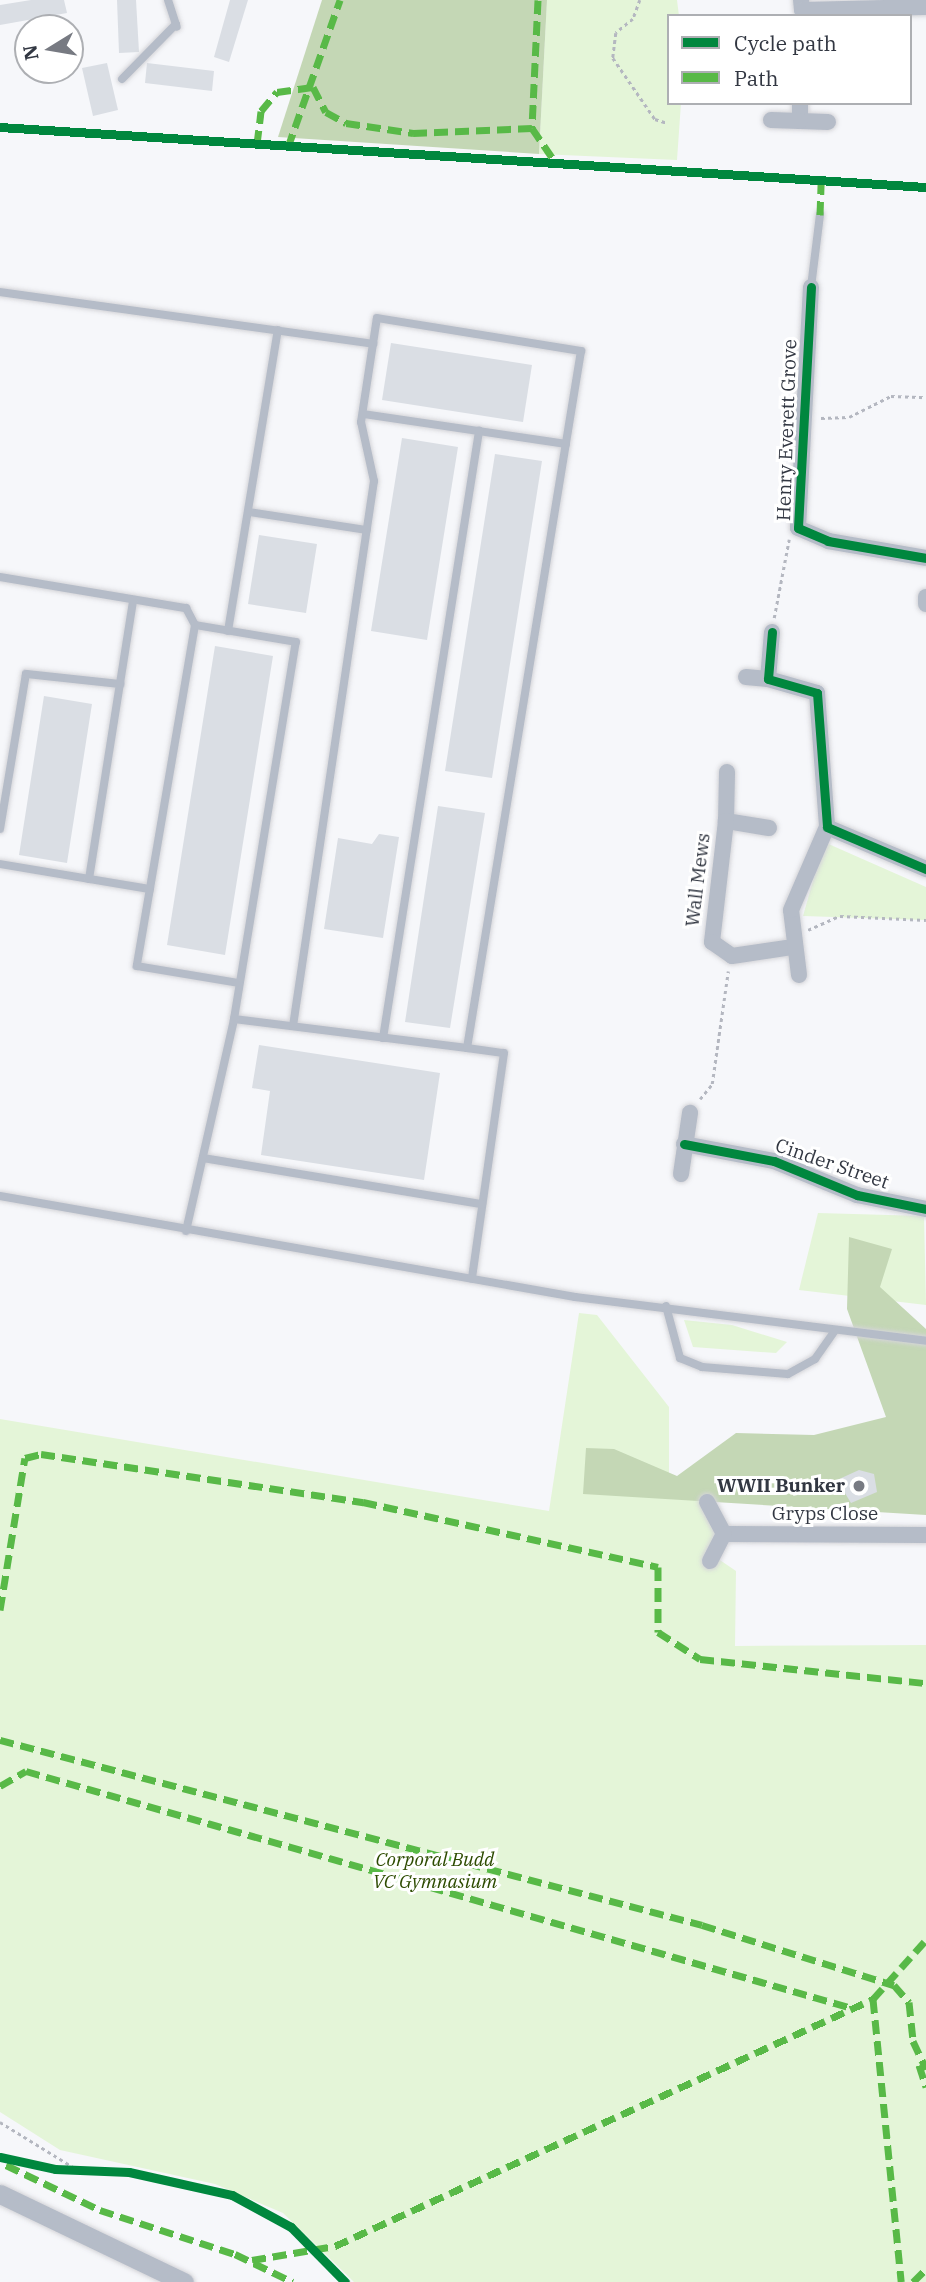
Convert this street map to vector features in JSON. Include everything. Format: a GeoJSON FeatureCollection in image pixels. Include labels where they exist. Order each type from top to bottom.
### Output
{"type":"FeatureCollection","features":[{"type":"Feature","properties":{"kind":"street"},"geometry":{"type":"LineString","coordinates":[[801,8],[926,7]]}},
{"type":"Feature","properties":{"kind":"street"},"geometry":{"type":"LineString","coordinates":[[800,105],[800,121]]}},
{"type":"Feature","properties":{"kind":"street"},"geometry":{"type":"LineString","coordinates":[[771,120],[828,122]]}},
{"type":"Feature","properties":{"kind":"street","name":"Henry Everett Grove"},"geometry":{"type":"LineString","coordinates":[[811,287],[807,418],[798,528],[828,541],[926,558]]}},
{"type":"Feature","properties":{"kind":"street"},"geometry":{"type":"LineString","coordinates":[[926,597],[926,604]]}},
{"type":"Feature","properties":{"kind":"street"},"geometry":{"type":"LineString","coordinates":[[768,678],[772,632]]}},
{"type":"Feature","properties":{"kind":"street"},"geometry":{"type":"LineString","coordinates":[[747,677],[768,678],[817,693],[827,827],[791,910],[799,975]]}},
{"type":"Feature","properties":{"kind":"street"},"geometry":{"type":"LineString","coordinates":[[726,821],[727,772]]}},
{"type":"Feature","properties":{"kind":"street","name":"Wall Mews"},"geometry":{"type":"LineString","coordinates":[[732,956],[712,942],[726,821],[769,828]]}},
{"type":"Feature","properties":{"kind":"street"},"geometry":{"type":"LineString","coordinates":[[827,827],[926,869]]}},
{"type":"Feature","properties":{"kind":"street"},"geometry":{"type":"LineString","coordinates":[[732,956],[793,942]]}},
{"type":"Feature","properties":{"kind":"street"},"geometry":{"type":"LineString","coordinates":[[681,1174],[690,1113]]}},
{"type":"Feature","properties":{"kind":"street","name":"Cinder Street"},"geometry":{"type":"LineString","coordinates":[[684,1144],[774,1161],[857,1195],[926,1209]]}},
{"type":"Feature","properties":{"kind":"street"},"geometry":{"type":"LineString","coordinates":[[707,1502],[724,1534],[710,1561]]}},
{"type":"Feature","properties":{"kind":"street","name":"Gryps Close"},"geometry":{"type":"LineString","coordinates":[[724,1534],[926,1535]]}},
{"type":"Feature","properties":{"kind":"street"},"geometry":{"type":"LineString","coordinates":[[0,2194],[151,2275],[184,2282]]}},
{"type":"Feature","properties":{"kind":"lane"},"geometry":{"type":"LineString","coordinates":[[122,79],[177,27],[168,0]]}},
{"type":"Feature","properties":{"kind":"lane"},"geometry":{"type":"LineString","coordinates":[[811,287],[820,215]]}},
{"type":"Feature","properties":{"kind":"lane"},"geometry":{"type":"LineString","coordinates":[[0,292],[373,344]]}},
{"type":"Feature","properties":{"kind":"lane"},"geometry":{"type":"LineString","coordinates":[[293,1026],[374,481],[363,414],[377,318],[581,351],[467,1048]]}},
{"type":"Feature","properties":{"kind":"lane"},"geometry":{"type":"LineString","coordinates":[[228,631],[278,330]]}},
{"type":"Feature","properties":{"kind":"lane"},"geometry":{"type":"LineString","coordinates":[[363,414],[566,444]]}},
{"type":"Feature","properties":{"kind":"lane"},"geometry":{"type":"LineString","coordinates":[[383,1038],[479,431]]}},
{"type":"Feature","properties":{"kind":"lane"},"geometry":{"type":"LineString","coordinates":[[249,512],[367,530]]}},
{"type":"Feature","properties":{"kind":"lane"},"geometry":{"type":"LineString","coordinates":[[0,577],[186,608],[195,625],[137,966],[239,983]]}},
{"type":"Feature","properties":{"kind":"lane"},"geometry":{"type":"LineString","coordinates":[[89,878],[133,600]]}},
{"type":"Feature","properties":{"kind":"lane"},"geometry":{"type":"LineString","coordinates":[[186,1231],[234,1019],[296,642],[195,625]]}},
{"type":"Feature","properties":{"kind":"lane"},"geometry":{"type":"LineString","coordinates":[[0,829],[26,674],[120,684]]}},
{"type":"Feature","properties":{"kind":"lane"},"geometry":{"type":"LineString","coordinates":[[0,864],[150,888]]}},
{"type":"Feature","properties":{"kind":"lane"},"geometry":{"type":"LineString","coordinates":[[234,1019],[504,1053],[471,1279]]}},
{"type":"Feature","properties":{"kind":"lane"},"geometry":{"type":"LineString","coordinates":[[203,1158],[482,1204]]}},
{"type":"Feature","properties":{"kind":"lane"},"geometry":{"type":"LineString","coordinates":[[0,1196],[186,1231],[471,1279],[834,1332],[926,1341]]}},
{"type":"Feature","properties":{"kind":"lane"},"geometry":{"type":"LineString","coordinates":[[666,1306],[680,1358],[702,1367],[788,1374],[815,1359],[834,1332]]}},
{"type":"Feature","properties":{"kind":"path"},"geometry":{"type":"LineString","coordinates":[[640,0],[633,19],[615,33],[613,58],[655,120],[668,118],[667,135]]}},
{"type":"Feature","properties":{"kind":"path"},"geometry":{"type":"LineString","coordinates":[[807,418],[849,417],[909,393],[926,397]]}},
{"type":"Feature","properties":{"kind":"path"},"geometry":{"type":"LineString","coordinates":[[772,632],[785,545],[798,528]]}},
{"type":"Feature","properties":{"kind":"path"},"geometry":{"type":"LineString","coordinates":[[793,942],[840,916],[926,920]]}},
{"type":"Feature","properties":{"kind":"path"},"geometry":{"type":"LineString","coordinates":[[690,1113],[712,1084],[732,956]]}},
{"type":"Feature","properties":{"kind":"path"},"geometry":{"type":"LineString","coordinates":[[0,2122],[78,2171]]}},
{"type":"Feature","properties":{"kind":"path"},"geometry":{"type":"LineString","coordinates":[[43,2166],[91,2171]]}},
{"type":"Feature","properties":{"kind":"green space"},"geometry":{"type":"Polygon","coordinates":[[[322,0],[547,0],[539,154],[278,137],[322,0]]]}},
{"type":"Feature","properties":{"kind":"green space"},"geometry":{"type":"Polygon","coordinates":[[[547,0],[677,0],[679,14],[667,14],[667,105],[681,105],[677,160],[539,154],[547,0]]]}},
{"type":"Feature","properties":{"kind":"green space"},"geometry":{"type":"Polygon","coordinates":[[[824,842],[926,887],[926,920],[803,916],[824,842]]]}},
{"type":"Feature","properties":{"kind":"green space"},"geometry":{"type":"Polygon","coordinates":[[[818,1213],[924,1216],[926,1305],[799,1290],[818,1213]]]}},
{"type":"Feature","properties":{"kind":"green space"},"geometry":{"type":"Polygon","coordinates":[[[849,1237],[892,1249],[880,1287],[926,1329],[926,1515],[583,1494],[586,1448],[614,1449],[677,1476],[736,1433],[814,1435],[886,1417],[847,1309],[849,1237]]]}},
{"type":"Feature","properties":{"kind":"green space","name":"Corporal Budd VC Gymnasium"},"geometry":{"type":"Polygon","coordinates":[[[579,1313],[597,1315],[669,1407],[669,1492],[709,1503],[719,1520],[711,1554],[736,1571],[735,1646],[926,1645],[926,2282],[354,2282],[283,2213],[215,2184],[60,2150],[0,2112],[0,1419],[549,1511],[579,1313]]]}},
{"type":"Feature","properties":{"kind":"green space"},"geometry":{"type":"Polygon","coordinates":[[[684,1320],[732,1325],[787,1342],[776,1353],[693,1347],[684,1320]]]}},
{"type":"Feature","properties":{"kind":"building"},"geometry":{"type":"Polygon","coordinates":[[[31,0],[64,0],[67,13],[14,14],[14,22],[0,25],[0,5],[31,0]]]}},
{"type":"Feature","properties":{"kind":"building"},"geometry":{"type":"Polygon","coordinates":[[[117,0],[136,0],[139,52],[119,53],[117,0]]]}},
{"type":"Feature","properties":{"kind":"building"},"geometry":{"type":"Polygon","coordinates":[[[230,0],[248,0],[229,62],[214,57],[230,0]]]}},
{"type":"Feature","properties":{"kind":"building"},"geometry":{"type":"Polygon","coordinates":[[[107,63],[118,110],[93,116],[84,68],[107,63]]]}},
{"type":"Feature","properties":{"kind":"building"},"geometry":{"type":"Polygon","coordinates":[[[147,63],[214,71],[212,91],[145,83],[147,63]]]}},
{"type":"Feature","properties":{"kind":"building"},"geometry":{"type":"Polygon","coordinates":[[[391,343],[532,365],[523,422],[382,400],[391,343]]]}},
{"type":"Feature","properties":{"kind":"building"},"geometry":{"type":"Polygon","coordinates":[[[402,438],[458,447],[427,640],[371,631],[402,438]]]}},
{"type":"Feature","properties":{"kind":"building"},"geometry":{"type":"Polygon","coordinates":[[[495,454],[542,461],[492,778],[445,771],[495,454]]]}},
{"type":"Feature","properties":{"kind":"building"},"geometry":{"type":"Polygon","coordinates":[[[259,535],[317,544],[306,613],[248,604],[259,535]]]}},
{"type":"Feature","properties":{"kind":"building"},"geometry":{"type":"Polygon","coordinates":[[[215,646],[273,656],[225,955],[167,945],[215,646]]]}},
{"type":"Feature","properties":{"kind":"building"},"geometry":{"type":"Polygon","coordinates":[[[44,696],[92,704],[67,863],[19,855],[44,696]]]}},
{"type":"Feature","properties":{"kind":"building"},"geometry":{"type":"Polygon","coordinates":[[[438,806],[485,813],[450,1028],[405,1022],[438,806]]]}},
{"type":"Feature","properties":{"kind":"building"},"geometry":{"type":"Polygon","coordinates":[[[379,834],[399,837],[383,938],[324,929],[338,838],[372,844],[379,834]]]}},
{"type":"Feature","properties":{"kind":"building"},"geometry":{"type":"Polygon","coordinates":[[[259,1045],[440,1073],[424,1180],[261,1155],[270,1091],[252,1088],[259,1045]]]}},
{"type":"Feature","properties":{"kind":"building","name":"WWII Bunker"},"geometry":{"type":"Polygon","coordinates":[[[859,1470],[874,1474],[877,1492],[851,1503],[837,1480],[859,1470]]]}},
{"type":"Feature","properties":{"kind":"marked path"},"geometry":{"type":"LineString","coordinates":[[288,147],[340,0]]}},
{"type":"Feature","properties":{"kind":"marked path"},"geometry":{"type":"LineString","coordinates":[[538,0],[532,128],[556,163]]}},
{"type":"Feature","properties":{"kind":"marked path"},"geometry":{"type":"LineString","coordinates":[[257,144],[261,111],[277,92],[313,87],[326,112],[346,123],[413,133],[532,128]]}},
{"type":"Feature","properties":{"kind":"marked path"},"geometry":{"type":"LineString","coordinates":[[820,215],[821,180]]}},
{"type":"Feature","properties":{"kind":"marked path"},"geometry":{"type":"LineString","coordinates":[[0,1610],[25,1458],[41,1454],[363,1502],[658,1567],[658,1632],[700,1659],[926,1683]]}},
{"type":"Feature","properties":{"kind":"marked path"},"geometry":{"type":"LineString","coordinates":[[0,1740],[702,1925],[894,1985],[909,2002],[913,2041],[926,2069]]}},
{"type":"Feature","properties":{"kind":"marked path"},"geometry":{"type":"LineString","coordinates":[[0,1786],[26,1771],[852,2008]]}},
{"type":"Feature","properties":{"kind":"marked path"},"geometry":{"type":"LineString","coordinates":[[252,2260],[335,2246],[873,1999],[926,1940]]}},
{"type":"Feature","properties":{"kind":"marked path"},"geometry":{"type":"LineString","coordinates":[[873,1999],[901,2282]]}},
{"type":"Feature","properties":{"kind":"marked path"},"geometry":{"type":"LineString","coordinates":[[919,2065],[926,2087]]}},
{"type":"Feature","properties":{"kind":"marked path"},"geometry":{"type":"LineString","coordinates":[[6,2165],[100,2210],[235,2254],[293,2282]]}},
{"type":"Feature","properties":{"kind":"marked path"},"geometry":{"type":"LineString","coordinates":[[913,2282],[926,2269]]}},
{"type":"Feature","properties":{"kind":"cycle path"},"geometry":{"type":"LineString","coordinates":[[0,127],[926,187]]}},
{"type":"Feature","properties":{"kind":"cycle path"},"geometry":{"type":"LineString","coordinates":[[811,287],[798,528],[828,541],[926,558]]}},
{"type":"Feature","properties":{"kind":"cycle path"},"geometry":{"type":"LineString","coordinates":[[772,632],[768,679],[817,693],[827,827],[926,869]]}},
{"type":"Feature","properties":{"kind":"cycle path"},"geometry":{"type":"LineString","coordinates":[[684,1144],[774,1161],[857,1195],[926,1209]]}},
{"type":"Feature","properties":{"kind":"cycle path"},"geometry":{"type":"LineString","coordinates":[[0,2157],[55,2169],[129,2172],[232,2195],[291,2227],[345,2282]]}},
{"type":"Feature","properties":{"kind":"place","name":"WWII Bunker"},"geometry":{"type":"Point","coordinates":[859,1486]}}]}
